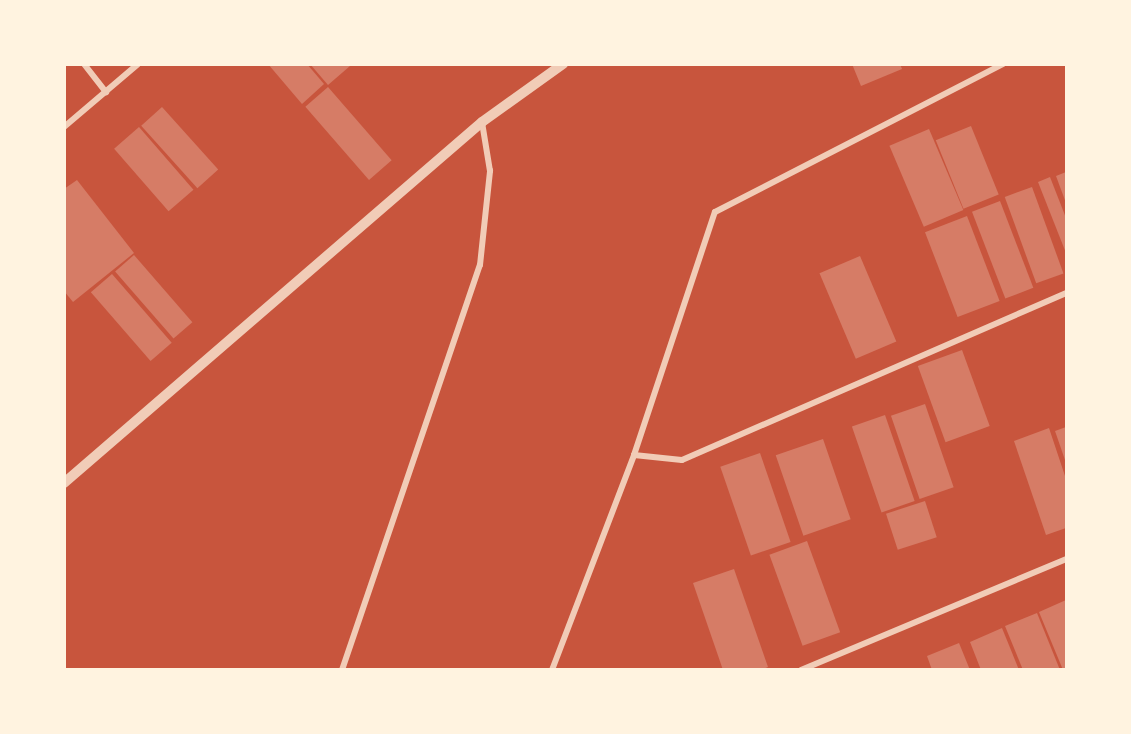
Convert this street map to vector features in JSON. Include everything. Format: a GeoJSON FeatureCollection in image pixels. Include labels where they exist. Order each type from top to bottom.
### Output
{"type":"FeatureCollection","features":[{"type":"Feature","properties":{"kind":"street"},"geometry":{"type":"LineString","coordinates":[[84,64],[106,92]]}},
{"type":"Feature","properties":{"kind":"street"},"geometry":{"type":"LineString","coordinates":[[64,127],[138,64]]}},
{"type":"Feature","properties":{"kind":"street"},"geometry":{"type":"LineString","coordinates":[[64,483],[482,122],[563,64]]}},
{"type":"Feature","properties":{"kind":"street"},"geometry":{"type":"LineString","coordinates":[[552,669],[634,455],[715,212],[1003,64]]}},
{"type":"Feature","properties":{"kind":"street"},"geometry":{"type":"LineString","coordinates":[[342,669],[480,265],[490,171],[482,122]]}},
{"type":"Feature","properties":{"kind":"street"},"geometry":{"type":"LineString","coordinates":[[634,455],[682,460],[1066,293]]}},
{"type":"Feature","properties":{"kind":"street"},"geometry":{"type":"LineString","coordinates":[[801,669],[1066,559]]}},
{"type":"Feature","properties":{"kind":"building"},"geometry":{"type":"Polygon","coordinates":[[[268,64],[307,64],[324,84],[302,104],[268,64]]]}},
{"type":"Feature","properties":{"kind":"building"},"geometry":{"type":"Polygon","coordinates":[[[310,64],[349,64],[350,66],[328,85],[310,64]]]}},
{"type":"Feature","properties":{"kind":"building"},"geometry":{"type":"Polygon","coordinates":[[[852,64],[900,64],[902,69],[861,86],[852,64]]]}},
{"type":"Feature","properties":{"kind":"building"},"geometry":{"type":"Polygon","coordinates":[[[328,87],[392,160],[369,180],[305,107],[328,87]]]}},
{"type":"Feature","properties":{"kind":"building"},"geometry":{"type":"Polygon","coordinates":[[[162,107],[218,169],[197,188],[141,126],[162,107]]]}},
{"type":"Feature","properties":{"kind":"building"},"geometry":{"type":"Polygon","coordinates":[[[971,126],[999,195],[963,209],[936,140],[971,126]]]}},
{"type":"Feature","properties":{"kind":"building"},"geometry":{"type":"Polygon","coordinates":[[[139,127],[193,190],[169,211],[114,149],[139,127]]]}},
{"type":"Feature","properties":{"kind":"building"},"geometry":{"type":"Polygon","coordinates":[[[929,129],[963,210],[924,227],[889,146],[929,129]]]}},
{"type":"Feature","properties":{"kind":"building"},"geometry":{"type":"Polygon","coordinates":[[[1066,172],[1066,203],[1056,176],[1066,172]]]}},
{"type":"Feature","properties":{"kind":"building"},"geometry":{"type":"Polygon","coordinates":[[[1050,177],[1066,218],[1066,253],[1038,182],[1050,177]]]}},
{"type":"Feature","properties":{"kind":"building"},"geometry":{"type":"Polygon","coordinates":[[[77,180],[134,253],[73,302],[64,291],[64,189],[77,180]]]}},
{"type":"Feature","properties":{"kind":"building"},"geometry":{"type":"Polygon","coordinates":[[[1032,187],[1063,273],[1036,283],[1005,197],[1032,187]]]}},
{"type":"Feature","properties":{"kind":"building"},"geometry":{"type":"Polygon","coordinates":[[[1000,201],[1033,288],[1005,299],[972,212],[1000,201]]]}},
{"type":"Feature","properties":{"kind":"building"},"geometry":{"type":"Polygon","coordinates":[[[967,216],[1000,301],[958,317],[925,232],[967,216]]]}},
{"type":"Feature","properties":{"kind":"building"},"geometry":{"type":"Polygon","coordinates":[[[134,255],[192,322],[174,339],[115,271],[134,255]]]}},
{"type":"Feature","properties":{"kind":"building"},"geometry":{"type":"Polygon","coordinates":[[[860,256],[896,342],[856,359],[819,273],[860,256]]]}},
{"type":"Feature","properties":{"kind":"building"},"geometry":{"type":"Polygon","coordinates":[[[112,274],[172,343],[151,361],[91,292],[112,274]]]}},
{"type":"Feature","properties":{"kind":"building"},"geometry":{"type":"Polygon","coordinates":[[[962,350],[990,426],[946,442],[918,366],[962,350]]]}},
{"type":"Feature","properties":{"kind":"building"},"geometry":{"type":"Polygon","coordinates":[[[925,404],[954,487],[920,499],[891,416],[925,404]]]}},
{"type":"Feature","properties":{"kind":"building"},"geometry":{"type":"Polygon","coordinates":[[[885,415],[915,501],[882,512],[852,426],[885,415]]]}},
{"type":"Feature","properties":{"kind":"building"},"geometry":{"type":"Polygon","coordinates":[[[1066,427],[1066,463],[1055,431],[1066,427]]]}},
{"type":"Feature","properties":{"kind":"building"},"geometry":{"type":"Polygon","coordinates":[[[1049,428],[1066,479],[1066,528],[1046,535],[1014,441],[1049,428]]]}},
{"type":"Feature","properties":{"kind":"building"},"geometry":{"type":"Polygon","coordinates":[[[823,439],[851,519],[803,536],[776,455],[823,439]]]}},
{"type":"Feature","properties":{"kind":"building"},"geometry":{"type":"Polygon","coordinates":[[[760,453],[791,542],[751,556],[720,467],[760,453]]]}},
{"type":"Feature","properties":{"kind":"building"},"geometry":{"type":"Polygon","coordinates":[[[925,501],[937,537],[898,550],[886,514],[925,501]]]}},
{"type":"Feature","properties":{"kind":"building"},"geometry":{"type":"Polygon","coordinates":[[[807,541],[840,632],[803,646],[769,555],[807,541]]]}},
{"type":"Feature","properties":{"kind":"building"},"geometry":{"type":"Polygon","coordinates":[[[734,569],[768,667],[761,670],[723,670],[693,583],[734,569]]]}},
{"type":"Feature","properties":{"kind":"building"},"geometry":{"type":"Polygon","coordinates":[[[1066,600],[1066,670],[1063,670],[1039,612],[1066,600]]]}},
{"type":"Feature","properties":{"kind":"building"},"geometry":{"type":"Polygon","coordinates":[[[1037,613],[1060,670],[1023,670],[1005,626],[1037,613]]]}},
{"type":"Feature","properties":{"kind":"building"},"geometry":{"type":"Polygon","coordinates":[[[1002,628],[1019,670],[981,670],[970,642],[1002,628]]]}},
{"type":"Feature","properties":{"kind":"building"},"geometry":{"type":"Polygon","coordinates":[[[959,643],[970,670],[932,670],[927,656],[959,643]]]}}]}
